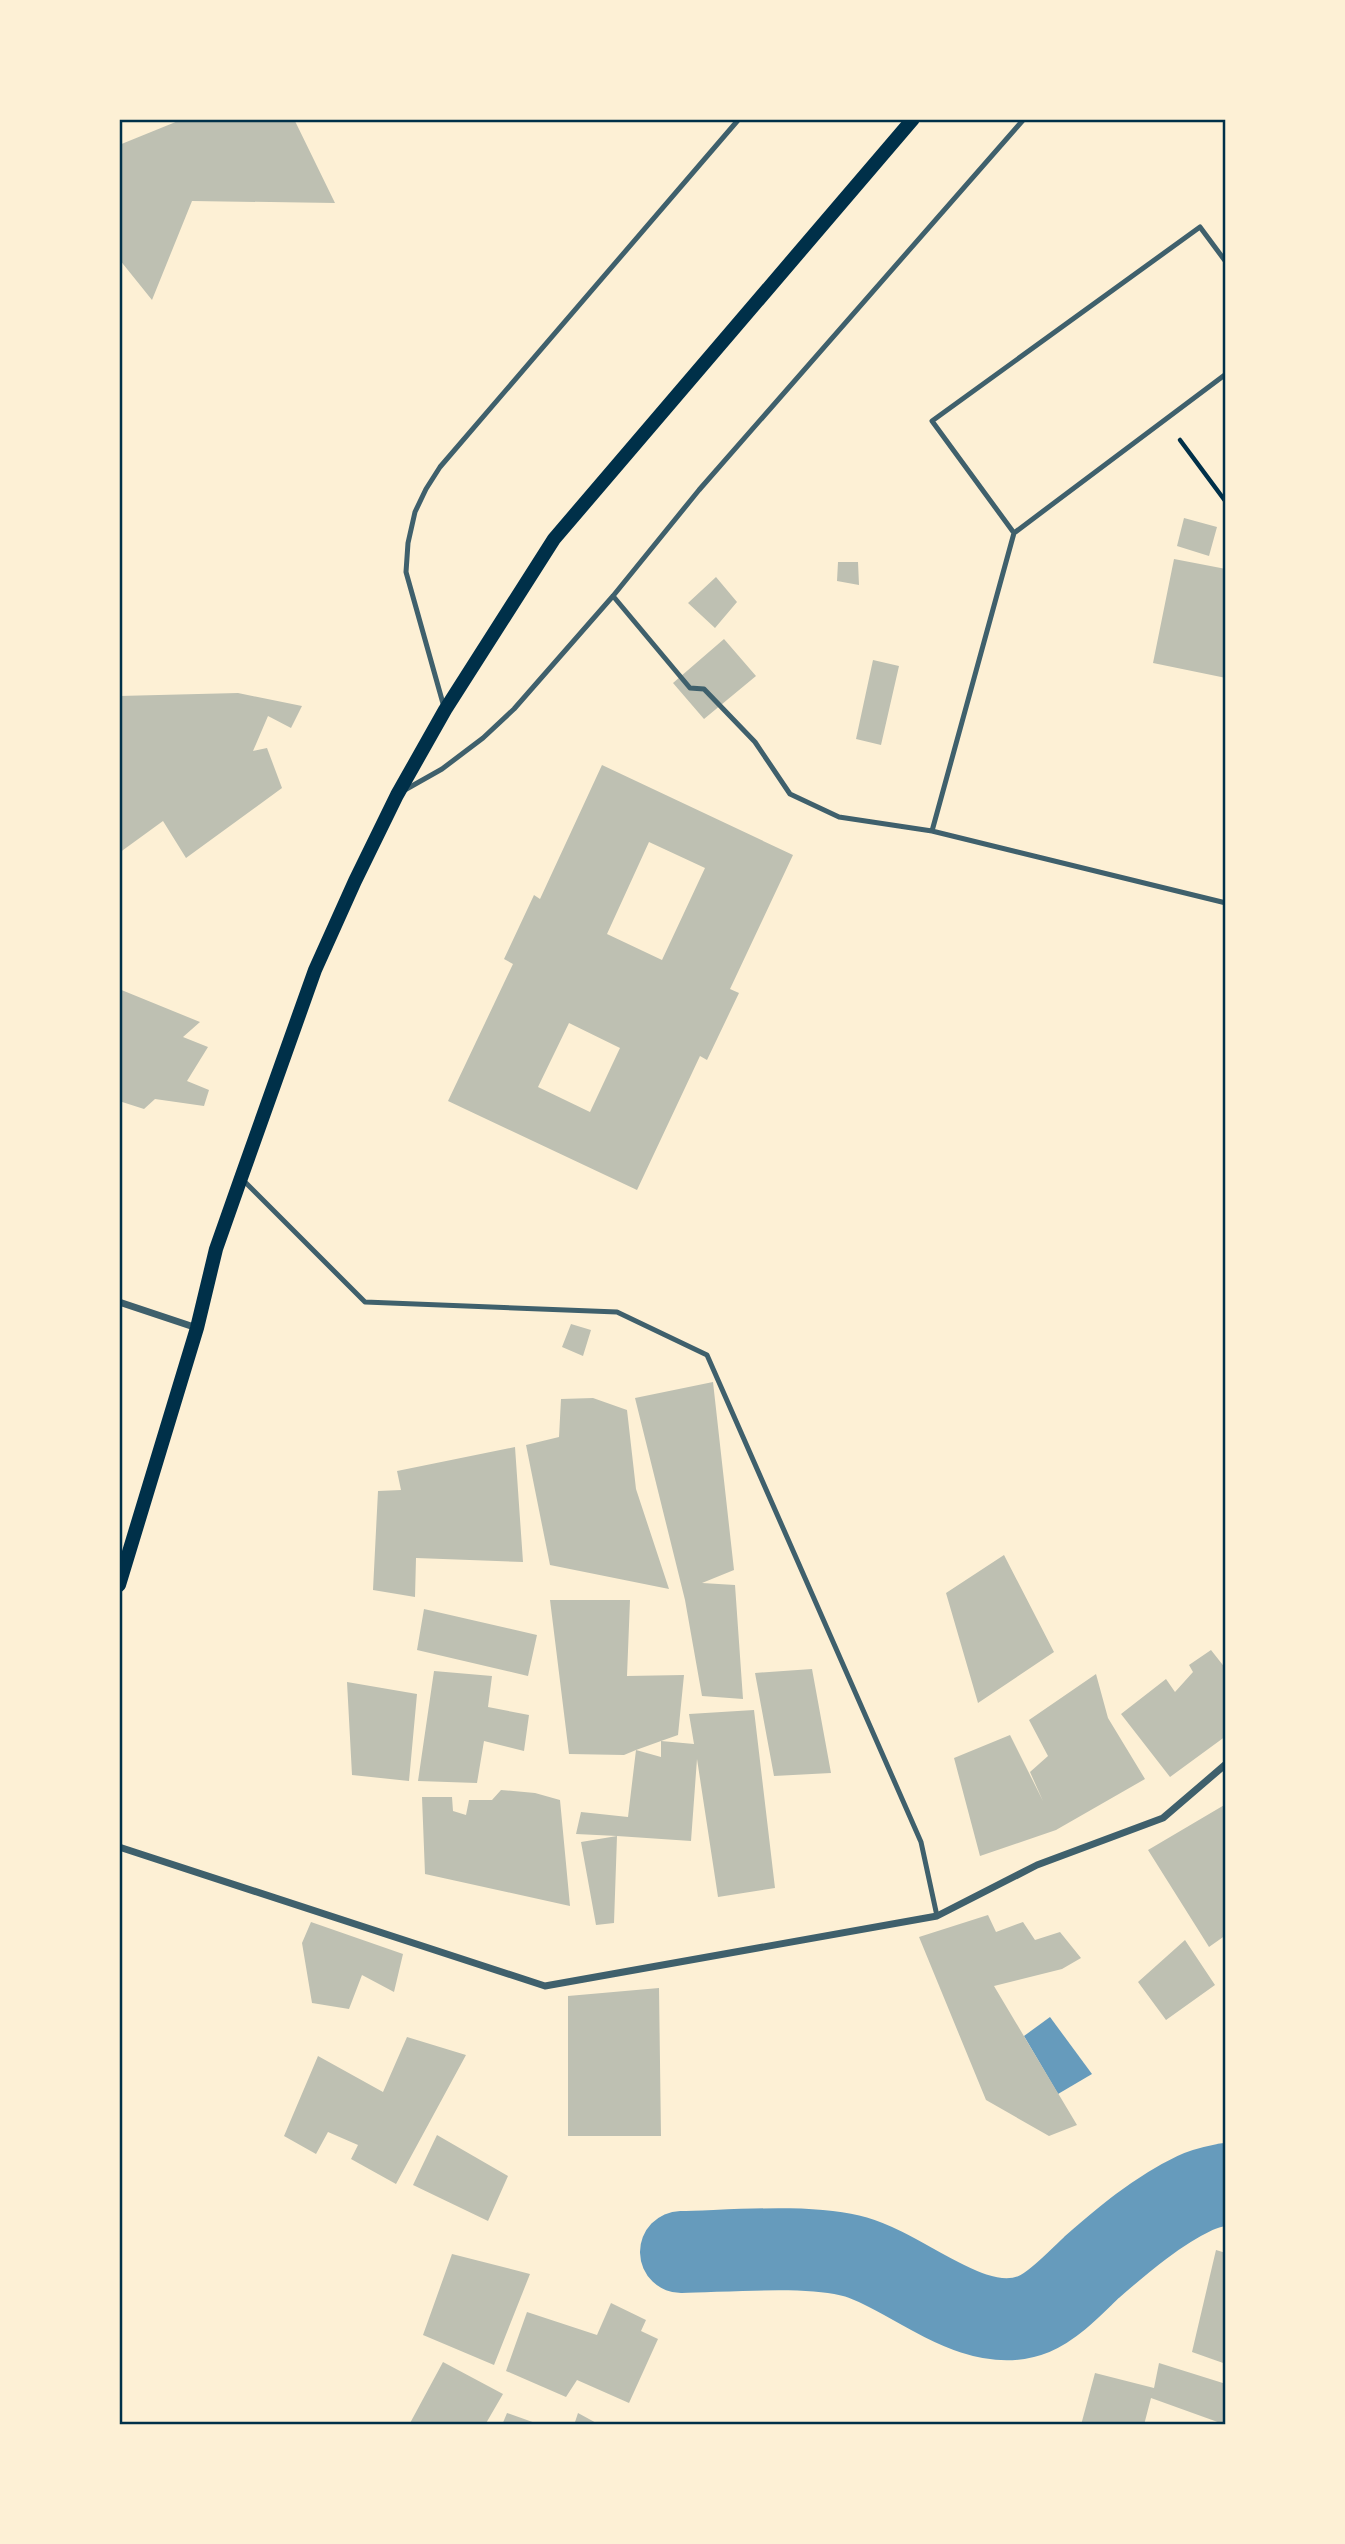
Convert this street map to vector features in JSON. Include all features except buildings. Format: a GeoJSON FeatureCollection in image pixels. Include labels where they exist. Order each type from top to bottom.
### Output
{"type":"FeatureCollection","features":[{"type":"Feature","properties":{"kind":"main road"},"geometry":{"type":"LineString","coordinates":[[119,1585],[197,1328],[216,1249],[315,970],[397,795],[445,710],[554,539],[913,119]]}},
{"type":"Feature","properties":{"kind":"street"},"geometry":{"type":"LineString","coordinates":[[119,1302],[197,1328]]}},
{"type":"Feature","properties":{"kind":"street"},"geometry":{"type":"LineString","coordinates":[[119,1847],[545,1986],[937,1916],[1037,1865],[1163,1818],[1226,1764]]}},
{"type":"Feature","properties":{"kind":"lane"},"geometry":{"type":"LineString","coordinates":[[445,710],[406,572],[408,543],[415,512],[426,489],[440,467],[739,119]]}},
{"type":"Feature","properties":{"kind":"lane"},"geometry":{"type":"LineString","coordinates":[[397,795],[442,769],[483,738],[514,709],[613,597],[699,490],[1024,119]]}},
{"type":"Feature","properties":{"kind":"lane"},"geometry":{"type":"LineString","coordinates":[[1014,533],[932,421],[1200,227],[1226,262]]}},
{"type":"Feature","properties":{"kind":"lane"},"geometry":{"type":"LineString","coordinates":[[932,831],[1014,533],[1226,374]]}},
{"type":"Feature","properties":{"kind":"lane"},"geometry":{"type":"LineString","coordinates":[[613,597],[690,688],[704,689],[755,742],[790,794],[839,817],[932,831],[1226,903]]}},
{"type":"Feature","properties":{"kind":"lane"},"geometry":{"type":"LineString","coordinates":[[241,1178],[365,1302],[617,1312],[707,1355],[921,1842],[937,1916]]}},
{"type":"Feature","properties":{"kind":"path"},"geometry":{"type":"LineString","coordinates":[[1165,420],[1226,502]]}},
{"type":"Feature","properties":{"kind":"water"},"geometry":{"type":"Polygon","coordinates":[[[1050,2017],[1092,2074],[1058,2094],[1024,2036],[1050,2017]]]}},
{"type":"Feature","properties":{"kind":"waterway"},"geometry":{"type":"LineString","coordinates":[[681,2252],[770,2249],[837,2253],[877,2265],[966,2311],[1012,2319],[1034,2314],[1050,2305],[1116,2247],[1167,2208],[1199,2191],[1226,2184]]}}]}
